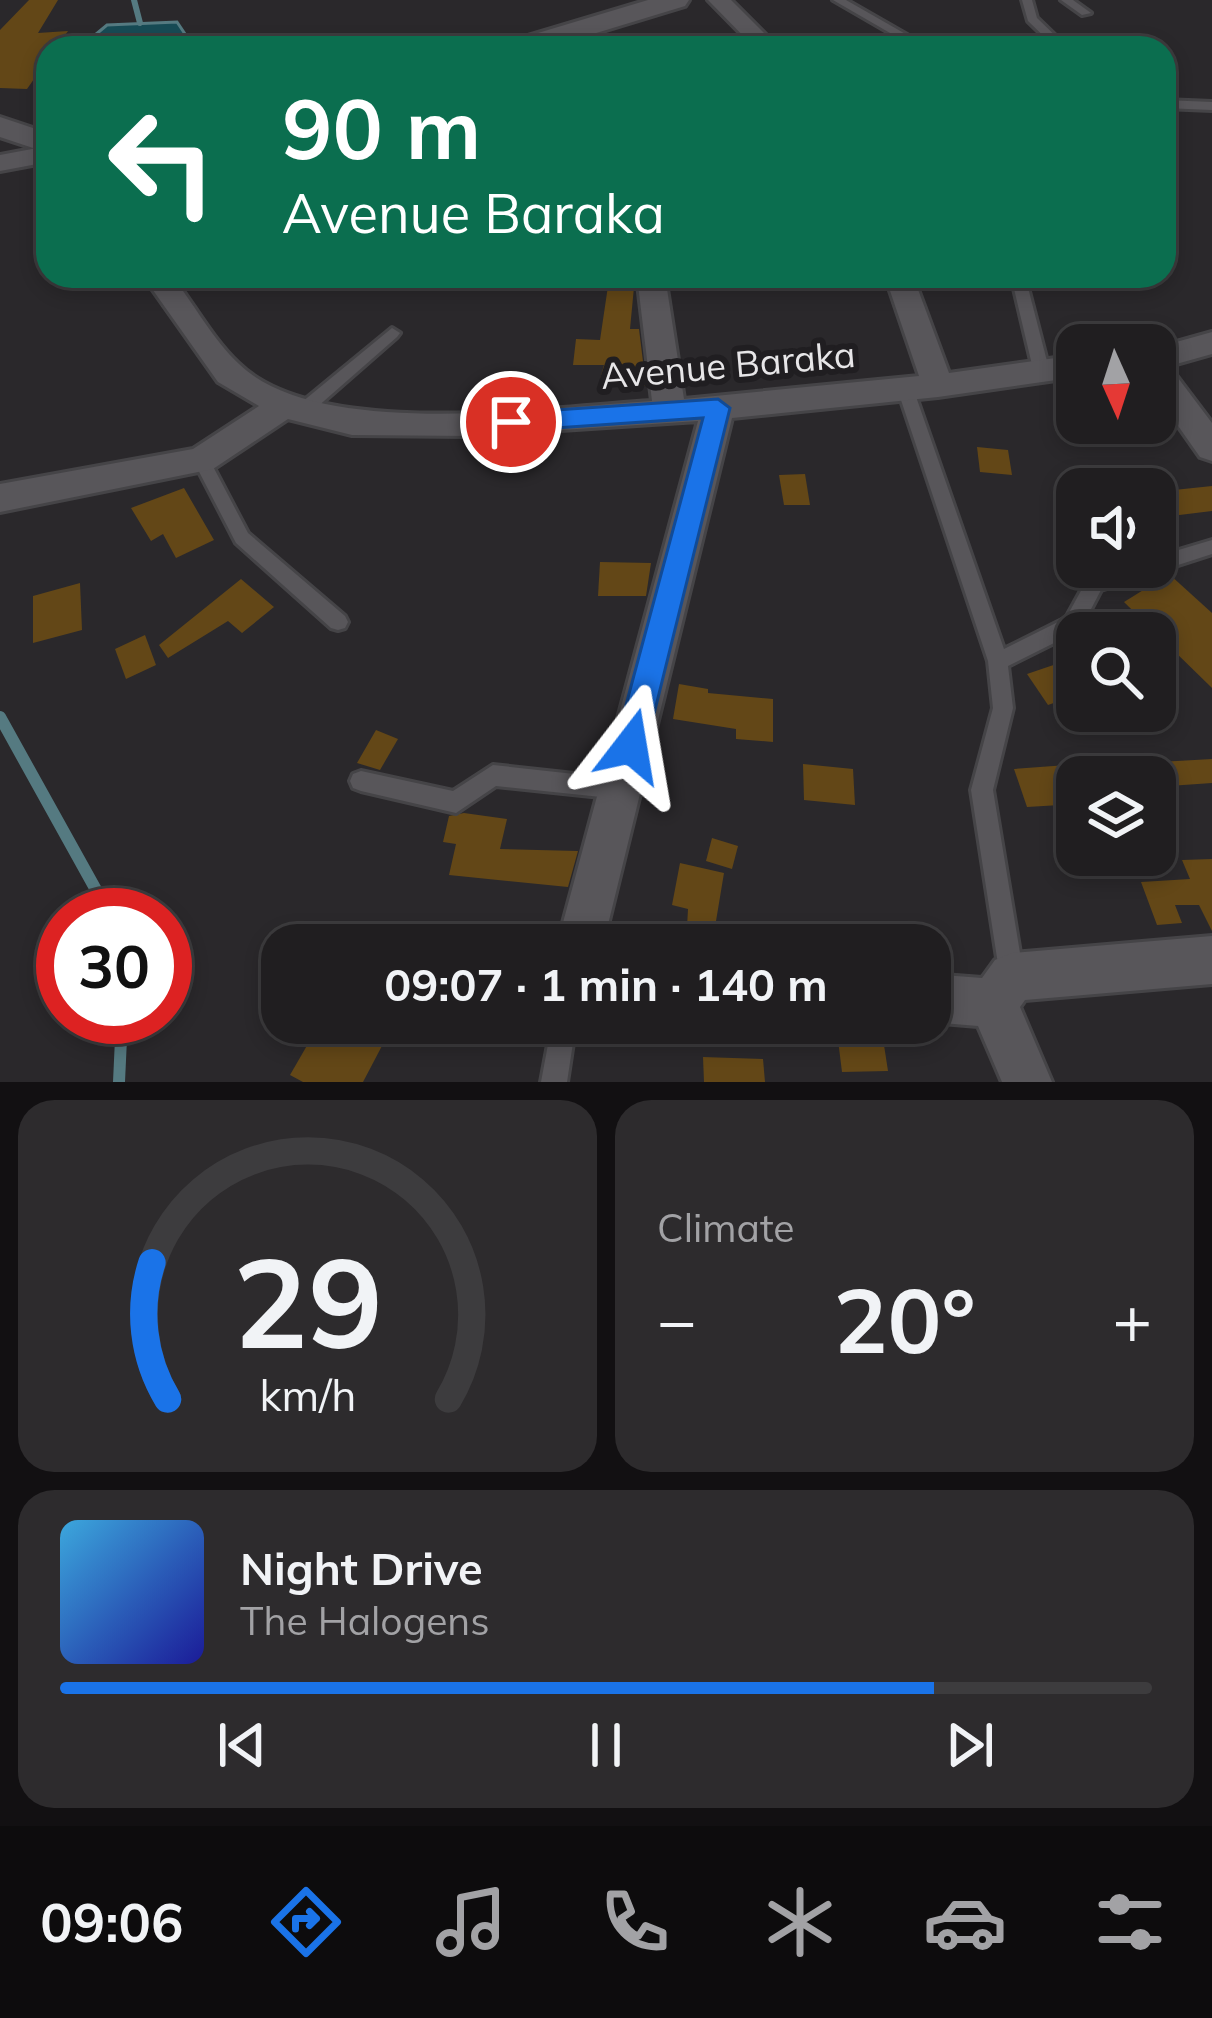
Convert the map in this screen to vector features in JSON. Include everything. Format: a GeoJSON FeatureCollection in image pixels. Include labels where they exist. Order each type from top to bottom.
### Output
{"type":"FeatureCollection","features":[{"type":"Feature","properties":{"kind":"street"},"geometry":{"type":"LineString","coordinates":[[566,36],[676,0]]}},
{"type":"Feature","properties":{"kind":"street"},"geometry":{"type":"LineString","coordinates":[[719,0],[756,36]]}},
{"type":"Feature","properties":{"kind":"street"},"geometry":{"type":"LineString","coordinates":[[0,126],[36,140]]}},
{"type":"Feature","properties":{"kind":"street"},"geometry":{"type":"LineString","coordinates":[[0,163],[36,156]]}},
{"type":"Feature","properties":{"kind":"street","name":"Avenue Baraka"},"geometry":{"type":"LineString","coordinates":[[166,288],[230,374],[293,408],[352,423],[471,424],[670,412],[938,386],[1056,368]]}},
{"type":"Feature","properties":{"kind":"street"},"geometry":{"type":"LineString","coordinates":[[653,288],[670,412]]}},
{"type":"Feature","properties":{"kind":"street"},"geometry":{"type":"LineString","coordinates":[[903,288],[938,386]]}},
{"type":"Feature","properties":{"kind":"street"},"geometry":{"type":"LineString","coordinates":[[1176,353],[1212,343]]}},
{"type":"Feature","properties":{"kind":"street"},"geometry":{"type":"LineString","coordinates":[[1176,399],[1212,448]]}},
{"type":"Feature","properties":{"kind":"street"},"geometry":{"type":"LineString","coordinates":[[0,498],[201,460],[293,408]]}},
{"type":"Feature","properties":{"kind":"street"},"geometry":{"type":"LineString","coordinates":[[585,924],[718,408]]}},
{"type":"Feature","properties":{"kind":"street"},"geometry":{"type":"LineString","coordinates":[[951,996],[1212,960]]}},
{"type":"Feature","properties":{"kind":"street"},"geometry":{"type":"LineString","coordinates":[[1003,990],[1027,1082]]}},
{"type":"Feature","properties":{"kind":"lane"},"geometry":{"type":"LineString","coordinates":[[838,0],[902,36]]}},
{"type":"Feature","properties":{"kind":"lane"},"geometry":{"type":"LineString","coordinates":[[1027,0],[1032,19],[1049,36]]}},
{"type":"Feature","properties":{"kind":"lane"},"geometry":{"type":"LineString","coordinates":[[1066,0],[1087,13]]}},
{"type":"Feature","properties":{"kind":"lane"},"geometry":{"type":"LineString","coordinates":[[1176,104],[1212,106]]}},
{"type":"Feature","properties":{"kind":"lane"},"geometry":{"type":"LineString","coordinates":[[1021,288],[1041,369]]}},
{"type":"Feature","properties":{"kind":"lane"},"geometry":{"type":"LineString","coordinates":[[293,408],[392,333]]}},
{"type":"Feature","properties":{"kind":"lane"},"geometry":{"type":"LineString","coordinates":[[905,388],[998,661],[1003,708],[982,790],[1003,990]]}},
{"type":"Feature","properties":{"kind":"lane"},"geometry":{"type":"LineString","coordinates":[[201,460],[242,538],[338,622]]}},
{"type":"Feature","properties":{"kind":"lane"},"geometry":{"type":"LineString","coordinates":[[1176,558],[1212,547]]}},
{"type":"Feature","properties":{"kind":"lane"},"geometry":{"type":"LineString","coordinates":[[998,661],[1073,624],[1093,588]]}},
{"type":"Feature","properties":{"kind":"lane"},"geometry":{"type":"LineString","coordinates":[[361,781],[456,802],[493,776],[620,789]]}},
{"type":"Feature","properties":{"kind":"lane"},"geometry":{"type":"LineString","coordinates":[[554,1082],[561,1044]]}},
{"type":"Feature","properties":{"kind":"water"},"geometry":{"type":"Polygon","coordinates":[[[177,22],[186,36],[95,36],[107,25],[177,22]]]}},
{"type":"Feature","properties":{"kind":"building"},"geometry":{"type":"Polygon","coordinates":[[[29,0],[58,0],[38,33],[68,31],[64,36],[36,36],[36,76],[27,89],[0,88],[0,30],[29,0]]]}},
{"type":"Feature","properties":{"kind":"building"},"geometry":{"type":"Polygon","coordinates":[[[608,288],[634,288],[630,329],[639,329],[646,386],[600,379],[604,365],[573,365],[576,339],[600,340],[608,288]]]}},
{"type":"Feature","properties":{"kind":"building"},"geometry":{"type":"Polygon","coordinates":[[[977,447],[1008,450],[1012,475],[980,472],[977,447]]]}},
{"type":"Feature","properties":{"kind":"building"},"geometry":{"type":"Polygon","coordinates":[[[805,474],[810,505],[784,505],[779,475],[805,474]]]}},
{"type":"Feature","properties":{"kind":"building"},"geometry":{"type":"Polygon","coordinates":[[[1212,486],[1212,511],[1176,515],[1176,490],[1212,486]]]}},
{"type":"Feature","properties":{"kind":"building"},"geometry":{"type":"Polygon","coordinates":[[[184,488],[214,540],[176,558],[163,534],[151,541],[131,508],[184,488]]]}},
{"type":"Feature","properties":{"kind":"building"},"geometry":{"type":"Polygon","coordinates":[[[600,562],[651,563],[646,596],[598,596],[600,562]]]}},
{"type":"Feature","properties":{"kind":"building"},"geometry":{"type":"Polygon","coordinates":[[[241,579],[274,607],[242,633],[228,621],[168,658],[159,645],[241,579]]]}},
{"type":"Feature","properties":{"kind":"building"},"geometry":{"type":"Polygon","coordinates":[[[1176,580],[1212,613],[1212,688],[1176,653],[1176,612],[1134,612],[1124,602],[1146,588],[1176,588],[1176,580]]]}},
{"type":"Feature","properties":{"kind":"building"},"geometry":{"type":"Polygon","coordinates":[[[80,583],[82,630],[33,643],[33,596],[80,583]]]}},
{"type":"Feature","properties":{"kind":"building"},"geometry":{"type":"Polygon","coordinates":[[[145,635],[156,665],[126,679],[115,649],[145,635]]]}},
{"type":"Feature","properties":{"kind":"building"},"geometry":{"type":"Polygon","coordinates":[[[1056,664],[1056,702],[1048,705],[1027,674],[1056,664]]]}},
{"type":"Feature","properties":{"kind":"building"},"geometry":{"type":"Polygon","coordinates":[[[679,684],[708,689],[708,693],[773,699],[773,742],[736,739],[736,729],[673,719],[679,684]]]}},
{"type":"Feature","properties":{"kind":"building"},"geometry":{"type":"Polygon","coordinates":[[[376,730],[398,739],[380,770],[357,763],[376,730]]]}},
{"type":"Feature","properties":{"kind":"building"},"geometry":{"type":"Polygon","coordinates":[[[1212,759],[1212,783],[1176,786],[1176,761],[1212,759]]]}},
{"type":"Feature","properties":{"kind":"building"},"geometry":{"type":"Polygon","coordinates":[[[803,764],[853,769],[855,805],[804,800],[803,764]]]}},
{"type":"Feature","properties":{"kind":"building"},"geometry":{"type":"Polygon","coordinates":[[[1056,766],[1056,805],[1027,807],[1014,769],[1056,766]]]}},
{"type":"Feature","properties":{"kind":"building"},"geometry":{"type":"Polygon","coordinates":[[[464,813],[507,819],[500,849],[578,851],[568,887],[449,875],[456,844],[443,842],[449,816],[464,813]]]}},
{"type":"Feature","properties":{"kind":"building"},"geometry":{"type":"Polygon","coordinates":[[[712,838],[738,846],[732,869],[706,861],[712,838]]]}},
{"type":"Feature","properties":{"kind":"building"},"geometry":{"type":"Polygon","coordinates":[[[1212,859],[1212,931],[1199,905],[1175,905],[1182,923],[1157,925],[1141,882],[1190,879],[1182,860],[1212,859]]]}},
{"type":"Feature","properties":{"kind":"building"},"geometry":{"type":"Polygon","coordinates":[[[680,863],[724,873],[716,924],[687,924],[688,909],[672,905],[680,863]]]}},
{"type":"Feature","properties":{"kind":"building"},"geometry":{"type":"Polygon","coordinates":[[[308,1044],[383,1044],[363,1082],[303,1082],[290,1075],[308,1044]]]}},
{"type":"Feature","properties":{"kind":"building"},"geometry":{"type":"Polygon","coordinates":[[[838,1044],[884,1044],[888,1071],[842,1072],[838,1044]]]}},
{"type":"Feature","properties":{"kind":"building"},"geometry":{"type":"Polygon","coordinates":[[[703,1057],[763,1059],[765,1082],[704,1082],[703,1057]]]}},
{"type":"Feature","properties":{"kind":"waterway"},"geometry":{"type":"LineString","coordinates":[[134,0],[140,23]]}},
{"type":"Feature","properties":{"kind":"waterway"},"geometry":{"type":"LineString","coordinates":[[0,717],[95,888]]}},
{"type":"Feature","properties":{"kind":"waterway"},"geometry":{"type":"LineString","coordinates":[[119,1082],[121,1044]]}},
{"type":"Feature","properties":{"kind":"route"},"geometry":{"type":"LineString","coordinates":[[511,422],[718,408],[631,746]]}}]}
